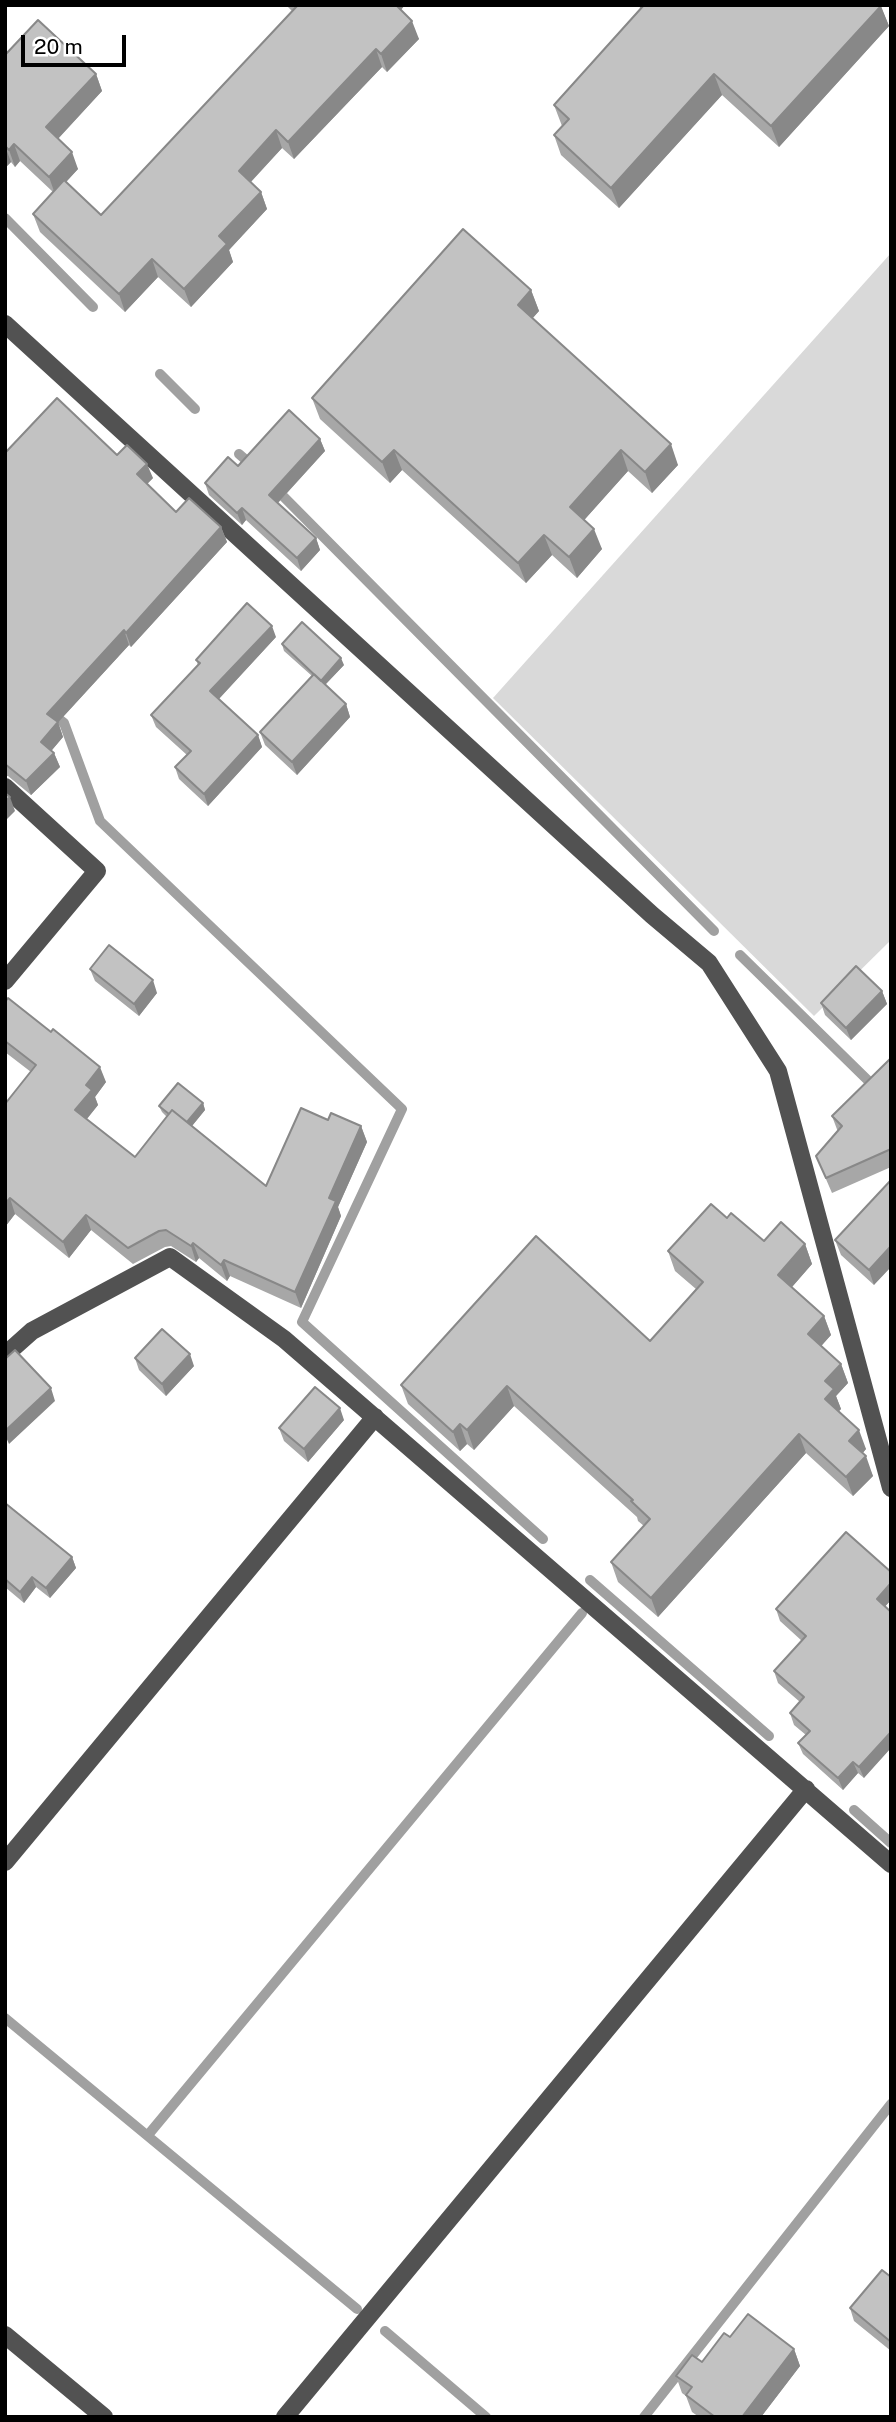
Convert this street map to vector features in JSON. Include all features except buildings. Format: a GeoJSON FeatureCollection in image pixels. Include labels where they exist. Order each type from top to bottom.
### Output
{"type":"FeatureCollection","features":[{"type":"Feature","properties":{"kind":"street"},"geometry":{"type":"LineString","coordinates":[[5,324],[652,915],[709,963],[778,1071],[891,1488]]}},
{"type":"Feature","properties":{"kind":"street"},"geometry":{"type":"LineString","coordinates":[[5,787],[97,871],[5,981]]}},
{"type":"Feature","properties":{"kind":"street"},"geometry":{"type":"LineString","coordinates":[[5,1354],[32,1331],[170,1257],[284,1339],[891,1864]]}},
{"type":"Feature","properties":{"kind":"street"},"geometry":{"type":"LineString","coordinates":[[5,1862],[375,1417]]}},
{"type":"Feature","properties":{"kind":"street"},"geometry":{"type":"LineString","coordinates":[[285,2417],[806,1789]]}},
{"type":"Feature","properties":{"kind":"street"},"geometry":{"type":"LineString","coordinates":[[5,2335],[104,2417]]}},
{"type":"Feature","properties":{"kind":"shaded area"},"geometry":{"type":"Polygon","coordinates":[[[891,253],[891,940],[814,1016],[493,698],[891,253]]]}},
{"type":"Feature","properties":{"kind":"waterway"},"geometry":{"type":"LineString","coordinates":[[5,218],[93,307]]}},
{"type":"Feature","properties":{"kind":"waterway"},"geometry":{"type":"LineString","coordinates":[[160,374],[195,409]]}},
{"type":"Feature","properties":{"kind":"waterway"},"geometry":{"type":"LineString","coordinates":[[239,454],[254,467]]}},
{"type":"Feature","properties":{"kind":"waterway"},"geometry":{"type":"LineString","coordinates":[[275,488],[714,931]]}},
{"type":"Feature","properties":{"kind":"waterway"},"geometry":{"type":"LineString","coordinates":[[50,712],[64,723],[100,821],[402,1109],[302,1322],[543,1539]]}},
{"type":"Feature","properties":{"kind":"waterway"},"geometry":{"type":"LineString","coordinates":[[740,955],[891,1103]]}},
{"type":"Feature","properties":{"kind":"waterway"},"geometry":{"type":"LineString","coordinates":[[590,1580],[769,1736]]}},
{"type":"Feature","properties":{"kind":"waterway"},"geometry":{"type":"LineString","coordinates":[[148,2135],[582,1613]]}},
{"type":"Feature","properties":{"kind":"waterway"},"geometry":{"type":"LineString","coordinates":[[854,1810],[891,1843]]}},
{"type":"Feature","properties":{"kind":"waterway"},"geometry":{"type":"LineString","coordinates":[[5,2018],[357,2309]]}},
{"type":"Feature","properties":{"kind":"waterway"},"geometry":{"type":"LineString","coordinates":[[644,2417],[891,2104]]}},
{"type":"Feature","properties":{"kind":"waterway"},"geometry":{"type":"LineString","coordinates":[[385,2331],[486,2417]]}}]}
